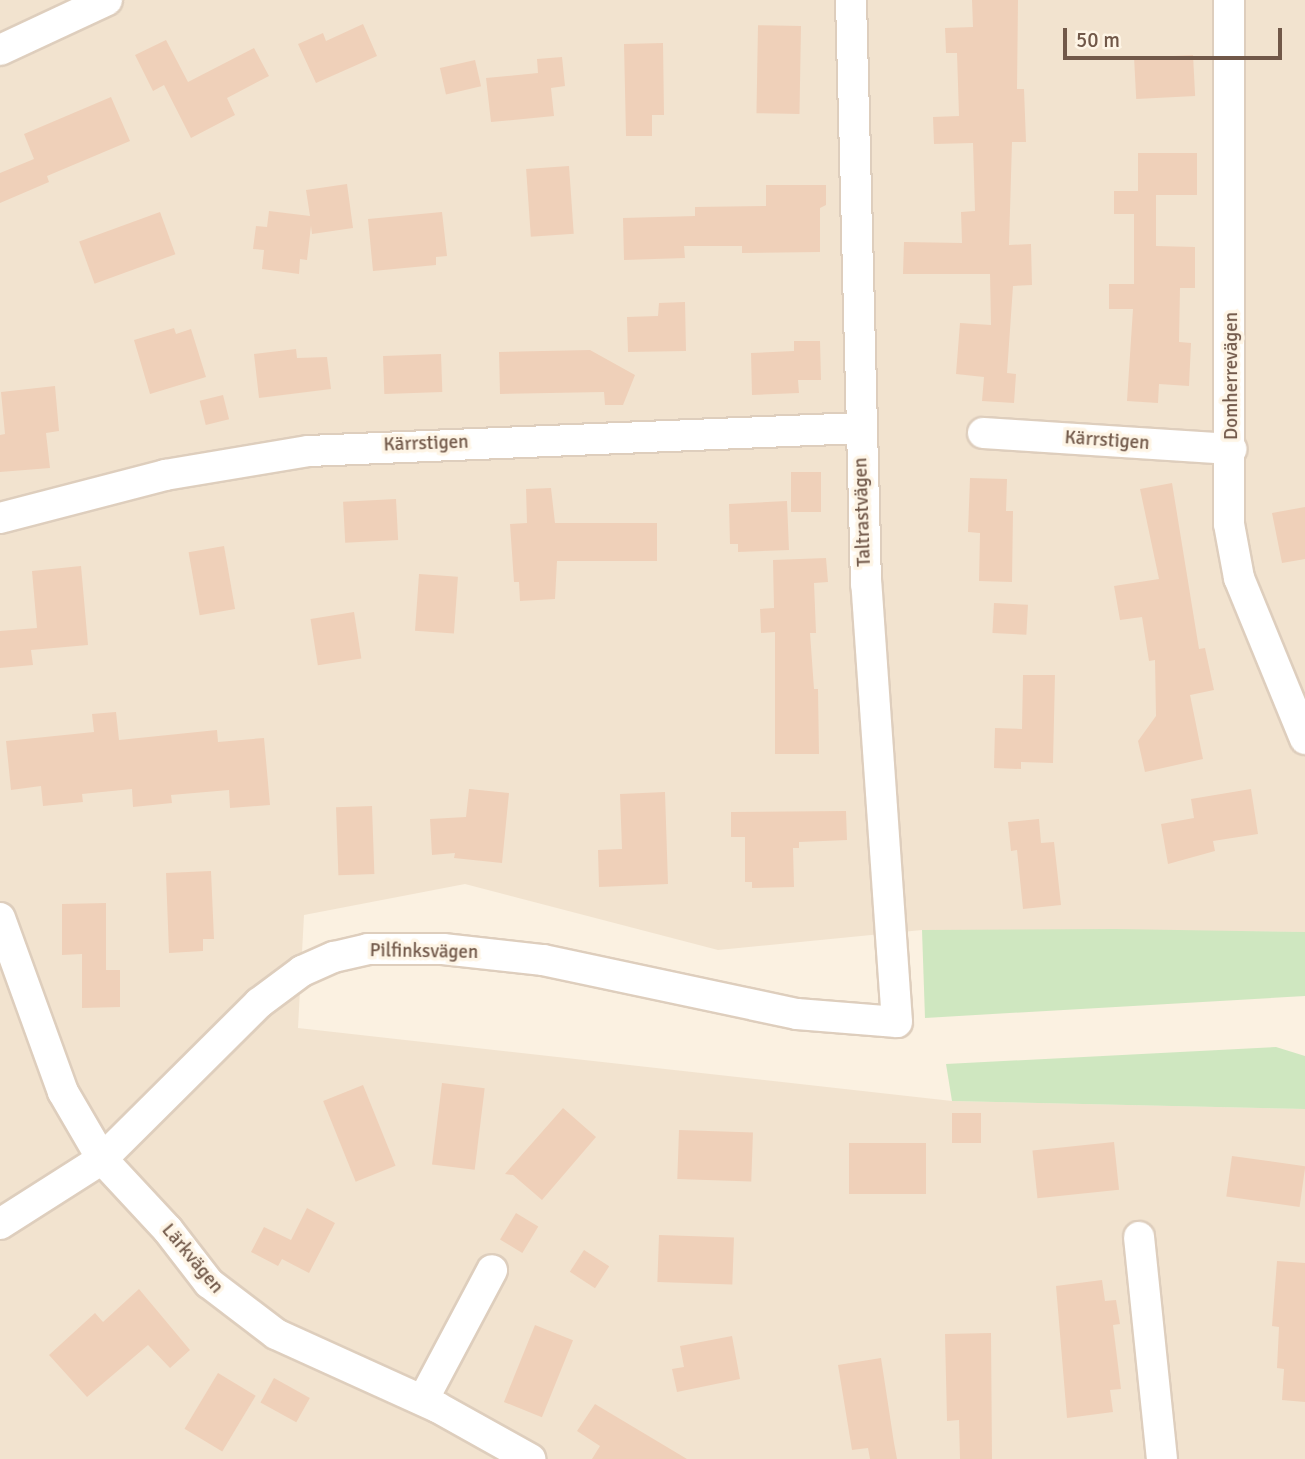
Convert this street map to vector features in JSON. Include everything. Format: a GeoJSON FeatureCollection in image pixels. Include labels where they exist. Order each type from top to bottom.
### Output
{"type":"FeatureCollection","features":[{"type":"Feature","properties":{"kind":"street"},"geometry":{"type":"LineString","coordinates":[[0,50],[107,0]]}},
{"type":"Feature","properties":{"kind":"street","name":"Taltrastvägen"},"geometry":{"type":"LineString","coordinates":[[851,0],[866,584],[897,1022]]}},
{"type":"Feature","properties":{"kind":"street","name":"Domherrevägen"},"geometry":{"type":"LineString","coordinates":[[1229,0],[1229,524],[1239,578],[1305,738]]}},
{"type":"Feature","properties":{"kind":"street","name":"Kärrstigen"},"geometry":{"type":"LineString","coordinates":[[0,517],[165,475],[309,451],[860,428]]}},
{"type":"Feature","properties":{"kind":"street","name":"Kärrstigen"},"geometry":{"type":"LineString","coordinates":[[983,433],[1231,449]]}},
{"type":"Feature","properties":{"kind":"street","name":"Lärkvägen"},"geometry":{"type":"LineString","coordinates":[[0,918],[63,1092],[102,1159],[168,1230],[209,1283],[237,1308],[276,1334],[422,1400],[530,1459]]}},
{"type":"Feature","properties":{"kind":"street","name":"Pilfinksvägen"},"geometry":{"type":"LineString","coordinates":[[0,1224],[102,1159],[259,1003],[302,971],[368,949],[443,949],[543,960],[797,1014],[897,1022]]}},
{"type":"Feature","properties":{"kind":"street"},"geometry":{"type":"LineString","coordinates":[[1139,1237],[1162,1459]]}},
{"type":"Feature","properties":{"kind":"street"},"geometry":{"type":"LineString","coordinates":[[422,1400],[492,1270]]}},
{"type":"Feature","properties":{"kind":"shaded area"},"geometry":{"type":"Polygon","coordinates":[[[0,0],[1305,0],[1305,932],[922,930],[718,950],[465,884],[304,915],[298,1028],[952,1101],[1305,1109],[1305,1459],[0,1459],[0,0]]]}},
{"type":"Feature","properties":{"kind":"green space"},"geometry":{"type":"Polygon","coordinates":[[[922,930],[1305,932],[1305,996],[925,1018],[922,930]]]}},
{"type":"Feature","properties":{"kind":"green space"},"geometry":{"type":"Polygon","coordinates":[[[1276,1047],[1305,1056],[1305,1109],[952,1101],[946,1064],[1276,1047]]]}},
{"type":"Feature","properties":{"kind":"building"},"geometry":{"type":"Polygon","coordinates":[[[972,0],[1018,0],[1017,89],[1024,89],[1026,142],[1012,142],[1009,245],[1031,244],[1032,285],[1013,286],[1007,373],[1016,374],[1014,403],[982,401],[984,377],[956,374],[960,323],[991,325],[990,274],[903,274],[904,242],[962,243],[961,212],[975,211],[973,143],[934,144],[933,117],[959,116],[957,53],[946,53],[945,28],[973,27],[972,0]]]}},
{"type":"Feature","properties":{"kind":"building"},"geometry":{"type":"Polygon","coordinates":[[[363,24],[377,56],[316,83],[298,44],[323,33],[326,41],[363,24]]]}},
{"type":"Feature","properties":{"kind":"building"},"geometry":{"type":"Polygon","coordinates":[[[758,25],[801,26],[799,114],[756,113],[758,25]]]}},
{"type":"Feature","properties":{"kind":"building"},"geometry":{"type":"Polygon","coordinates":[[[166,40],[188,82],[254,48],[269,76],[227,98],[235,115],[191,138],[164,85],[153,91],[135,55],[166,40]]]}},
{"type":"Feature","properties":{"kind":"building"},"geometry":{"type":"Polygon","coordinates":[[[663,43],[664,115],[652,115],[652,136],[626,136],[624,44],[663,43]]]}},
{"type":"Feature","properties":{"kind":"building"},"geometry":{"type":"Polygon","coordinates":[[[1193,55],[1195,96],[1136,99],[1134,58],[1193,55]]]}},
{"type":"Feature","properties":{"kind":"building"},"geometry":{"type":"Polygon","coordinates":[[[562,57],[565,86],[551,88],[554,116],[491,122],[486,78],[538,73],[537,59],[562,57]]]}},
{"type":"Feature","properties":{"kind":"building"},"geometry":{"type":"Polygon","coordinates":[[[475,60],[481,86],[446,94],[440,68],[475,60]]]}},
{"type":"Feature","properties":{"kind":"building"},"geometry":{"type":"Polygon","coordinates":[[[111,97],[130,141],[47,176],[49,182],[0,203],[0,173],[34,159],[24,134],[111,97]]]}},
{"type":"Feature","properties":{"kind":"building"},"geometry":{"type":"Polygon","coordinates":[[[1138,153],[1197,153],[1197,195],[1156,195],[1156,246],[1195,247],[1195,288],[1180,288],[1179,342],[1191,343],[1189,386],[1159,384],[1158,403],[1127,401],[1133,309],[1109,309],[1109,284],[1134,284],[1134,214],[1114,214],[1114,191],[1138,191],[1138,153]]]}},
{"type":"Feature","properties":{"kind":"building"},"geometry":{"type":"Polygon","coordinates":[[[569,166],[574,234],[531,237],[526,169],[569,166]]]}},
{"type":"Feature","properties":{"kind":"building"},"geometry":{"type":"Polygon","coordinates":[[[347,184],[353,228],[312,234],[311,226],[307,260],[300,259],[299,274],[262,269],[264,250],[253,249],[256,226],[267,227],[269,211],[310,216],[306,190],[347,184]]]}},
{"type":"Feature","properties":{"kind":"building"},"geometry":{"type":"Polygon","coordinates":[[[766,185],[826,185],[826,205],[820,208],[820,252],[742,253],[742,246],[684,246],[685,258],[624,260],[623,218],[695,216],[695,207],[766,206],[766,185]]]}},
{"type":"Feature","properties":{"kind":"building"},"geometry":{"type":"Polygon","coordinates":[[[160,212],[175,254],[95,284],[79,241],[160,212]]]}},
{"type":"Feature","properties":{"kind":"building"},"geometry":{"type":"Polygon","coordinates":[[[442,212],[447,256],[436,257],[436,265],[373,271],[368,219],[442,212]]]}},
{"type":"Feature","properties":{"kind":"building"},"geometry":{"type":"Polygon","coordinates":[[[685,302],[686,351],[628,352],[627,317],[658,316],[659,303],[685,302]]]}},
{"type":"Feature","properties":{"kind":"building"},"geometry":{"type":"Polygon","coordinates":[[[174,328],[176,334],[191,329],[206,377],[150,394],[134,340],[174,328]]]}},
{"type":"Feature","properties":{"kind":"building"},"geometry":{"type":"Polygon","coordinates":[[[794,341],[820,341],[821,380],[798,380],[799,393],[752,395],[751,353],[794,351],[794,341]]]}},
{"type":"Feature","properties":{"kind":"building"},"geometry":{"type":"Polygon","coordinates":[[[296,349],[297,358],[327,357],[331,389],[259,398],[254,354],[296,349]]]}},
{"type":"Feature","properties":{"kind":"building"},"geometry":{"type":"Polygon","coordinates":[[[590,350],[635,375],[623,405],[605,405],[604,392],[500,394],[499,352],[590,350]]]}},
{"type":"Feature","properties":{"kind":"building"},"geometry":{"type":"Polygon","coordinates":[[[441,354],[442,392],[384,394],[383,356],[441,354]]]}},
{"type":"Feature","properties":{"kind":"building"},"geometry":{"type":"Polygon","coordinates":[[[55,386],[59,431],[46,433],[50,468],[0,472],[0,435],[5,434],[1,392],[55,386]]]}},
{"type":"Feature","properties":{"kind":"building"},"geometry":{"type":"Polygon","coordinates":[[[223,395],[229,419],[206,425],[200,401],[223,395]]]}},
{"type":"Feature","properties":{"kind":"building"},"geometry":{"type":"Polygon","coordinates":[[[791,472],[821,472],[821,512],[791,512],[791,472]]]}},
{"type":"Feature","properties":{"kind":"building"},"geometry":{"type":"Polygon","coordinates":[[[970,478],[1007,479],[1006,511],[1013,511],[1012,582],[979,581],[980,533],[968,532],[970,478]]]}},
{"type":"Feature","properties":{"kind":"building"},"geometry":{"type":"Polygon","coordinates":[[[1172,483],[1199,649],[1205,648],[1214,690],[1190,695],[1203,759],[1145,772],[1138,741],[1156,716],[1155,660],[1149,661],[1142,617],[1120,620],[1114,586],[1159,579],[1140,489],[1172,483]]]}},
{"type":"Feature","properties":{"kind":"building"},"geometry":{"type":"Polygon","coordinates":[[[551,488],[555,523],[657,523],[657,561],[557,561],[555,599],[520,601],[519,582],[514,582],[510,524],[527,523],[526,489],[551,488]]]}},
{"type":"Feature","properties":{"kind":"building"},"geometry":{"type":"Polygon","coordinates":[[[396,499],[398,540],[345,543],[343,502],[396,499]]]}},
{"type":"Feature","properties":{"kind":"building"},"geometry":{"type":"Polygon","coordinates":[[[787,501],[789,550],[738,552],[738,544],[730,544],[729,504],[787,501]]]}},
{"type":"Feature","properties":{"kind":"building"},"geometry":{"type":"Polygon","coordinates":[[[1305,507],[1305,559],[1282,563],[1272,513],[1305,507]]]}},
{"type":"Feature","properties":{"kind":"building"},"geometry":{"type":"Polygon","coordinates":[[[224,546],[235,609],[200,615],[189,552],[224,546]]]}},
{"type":"Feature","properties":{"kind":"building"},"geometry":{"type":"Polygon","coordinates":[[[826,558],[828,582],[814,583],[816,633],[810,633],[814,689],[818,689],[819,754],[775,754],[775,632],[761,633],[760,609],[774,608],[773,560],[826,558]]]}},
{"type":"Feature","properties":{"kind":"building"},"geometry":{"type":"Polygon","coordinates":[[[81,566],[88,645],[31,650],[33,665],[0,668],[0,631],[37,628],[32,571],[81,566]]]}},
{"type":"Feature","properties":{"kind":"building"},"geometry":{"type":"Polygon","coordinates":[[[419,574],[458,577],[454,634],[415,631],[419,574]]]}},
{"type":"Feature","properties":{"kind":"building"},"geometry":{"type":"Polygon","coordinates":[[[994,603],[1028,605],[1026,635],[992,633],[994,603]]]}},
{"type":"Feature","properties":{"kind":"building"},"geometry":{"type":"Polygon","coordinates":[[[354,612],[361,658],[318,665],[311,619],[354,612]]]}},
{"type":"Feature","properties":{"kind":"building"},"geometry":{"type":"Polygon","coordinates":[[[1023,675],[1055,675],[1053,763],[1021,762],[1021,769],[994,768],[995,728],[1022,729],[1023,675]]]}},
{"type":"Feature","properties":{"kind":"building"},"geometry":{"type":"Polygon","coordinates":[[[116,712],[119,740],[217,730],[218,742],[264,738],[270,805],[230,808],[229,790],[171,795],[172,803],[133,807],[132,789],[82,794],[83,802],[43,806],[41,786],[11,790],[6,741],[94,732],[92,714],[116,712]]]}},
{"type":"Feature","properties":{"kind":"building"},"geometry":{"type":"Polygon","coordinates":[[[469,789],[509,793],[502,863],[454,858],[455,853],[432,855],[430,819],[466,817],[469,789]]]}},
{"type":"Feature","properties":{"kind":"building"},"geometry":{"type":"Polygon","coordinates":[[[1251,789],[1258,834],[1213,841],[1215,851],[1168,864],[1161,824],[1194,818],[1191,799],[1251,789]]]}},
{"type":"Feature","properties":{"kind":"building"},"geometry":{"type":"Polygon","coordinates":[[[665,792],[668,884],[599,887],[598,850],[622,849],[620,794],[665,792]]]}},
{"type":"Feature","properties":{"kind":"building"},"geometry":{"type":"Polygon","coordinates":[[[372,806],[374,874],[338,875],[336,807],[372,806]]]}},
{"type":"Feature","properties":{"kind":"building"},"geometry":{"type":"Polygon","coordinates":[[[846,811],[847,840],[799,842],[799,848],[793,848],[794,887],[752,888],[752,882],[745,882],[745,837],[731,837],[731,812],[846,811]]]}},
{"type":"Feature","properties":{"kind":"building"},"geometry":{"type":"Polygon","coordinates":[[[1039,819],[1041,843],[1054,842],[1061,905],[1023,909],[1017,850],[1011,851],[1008,822],[1039,819]]]}},
{"type":"Feature","properties":{"kind":"building"},"geometry":{"type":"Polygon","coordinates":[[[211,871],[214,939],[203,939],[203,951],[169,953],[166,873],[211,871]]]}},
{"type":"Feature","properties":{"kind":"building"},"geometry":{"type":"Polygon","coordinates":[[[106,903],[106,970],[120,970],[120,1007],[82,1008],[82,954],[62,955],[62,904],[106,903]]]}},
{"type":"Feature","properties":{"kind":"building"},"geometry":{"type":"Polygon","coordinates":[[[442,1083],[485,1088],[475,1170],[432,1164],[442,1083]]]}},
{"type":"Feature","properties":{"kind":"building"},"geometry":{"type":"Polygon","coordinates":[[[363,1085],[396,1166],[356,1182],[323,1101],[363,1085]]]}},
{"type":"Feature","properties":{"kind":"building"},"geometry":{"type":"Polygon","coordinates":[[[563,1108],[596,1137],[542,1200],[513,1175],[505,1174],[563,1108]]]}},
{"type":"Feature","properties":{"kind":"building"},"geometry":{"type":"Polygon","coordinates":[[[952,1113],[981,1113],[981,1143],[952,1143],[952,1113]]]}},
{"type":"Feature","properties":{"kind":"building"},"geometry":{"type":"Polygon","coordinates":[[[679,1130],[753,1133],[751,1182],[677,1179],[679,1130]]]}},
{"type":"Feature","properties":{"kind":"building"},"geometry":{"type":"Polygon","coordinates":[[[1114,1142],[1119,1190],[1037,1198],[1032,1151],[1114,1142]]]}},
{"type":"Feature","properties":{"kind":"building"},"geometry":{"type":"Polygon","coordinates":[[[849,1143],[926,1143],[926,1194],[849,1194],[849,1143]]]}},
{"type":"Feature","properties":{"kind":"building"},"geometry":{"type":"Polygon","coordinates":[[[1232,1156],[1305,1166],[1300,1207],[1226,1197],[1232,1156]]]}},
{"type":"Feature","properties":{"kind":"building"},"geometry":{"type":"Polygon","coordinates":[[[307,1208],[335,1223],[309,1273],[282,1259],[278,1266],[251,1252],[264,1227],[291,1240],[307,1208]]]}},
{"type":"Feature","properties":{"kind":"building"},"geometry":{"type":"Polygon","coordinates":[[[516,1213],[538,1226],[522,1253],[500,1240],[516,1213]]]}},
{"type":"Feature","properties":{"kind":"building"},"geometry":{"type":"Polygon","coordinates":[[[659,1235],[734,1238],[732,1285],[657,1282],[659,1235]]]}},
{"type":"Feature","properties":{"kind":"building"},"geometry":{"type":"Polygon","coordinates":[[[584,1250],[609,1266],[595,1288],[570,1272],[584,1250]]]}},
{"type":"Feature","properties":{"kind":"building"},"geometry":{"type":"Polygon","coordinates":[[[1277,1261],[1305,1263],[1305,1402],[1282,1400],[1284,1369],[1277,1368],[1279,1327],[1272,1326],[1277,1261]]]}},
{"type":"Feature","properties":{"kind":"building"},"geometry":{"type":"Polygon","coordinates":[[[1102,1280],[1105,1301],[1116,1300],[1120,1324],[1113,1325],[1121,1389],[1110,1390],[1113,1412],[1067,1418],[1056,1286],[1102,1280]]]}},
{"type":"Feature","properties":{"kind":"building"},"geometry":{"type":"Polygon","coordinates":[[[139,1289],[190,1350],[170,1368],[148,1345],[87,1397],[49,1355],[95,1313],[103,1322],[139,1289]]]}},
{"type":"Feature","properties":{"kind":"building"},"geometry":{"type":"Polygon","coordinates":[[[535,1325],[573,1340],[542,1417],[504,1402],[535,1325]]]}},
{"type":"Feature","properties":{"kind":"building"},"geometry":{"type":"Polygon","coordinates":[[[991,1333],[992,1459],[960,1459],[959,1420],[947,1421],[945,1334],[991,1333]]]}},
{"type":"Feature","properties":{"kind":"building"},"geometry":{"type":"Polygon","coordinates":[[[732,1336],[740,1379],[677,1392],[672,1369],[684,1367],[680,1346],[732,1336]]]}},
{"type":"Feature","properties":{"kind":"building"},"geometry":{"type":"Polygon","coordinates":[[[881,1358],[897,1459],[870,1459],[868,1448],[852,1450],[838,1365],[881,1358]]]}},
{"type":"Feature","properties":{"kind":"building"},"geometry":{"type":"Polygon","coordinates":[[[218,1373],[256,1396],[222,1451],[185,1429],[218,1373]]]}},
{"type":"Feature","properties":{"kind":"building"},"geometry":{"type":"Polygon","coordinates":[[[274,1378],[310,1398],[296,1422],[260,1402],[274,1378]]]}},
{"type":"Feature","properties":{"kind":"building"},"geometry":{"type":"Polygon","coordinates":[[[595,1404],[687,1459],[592,1459],[600,1446],[577,1431],[595,1404]]]}}]}
